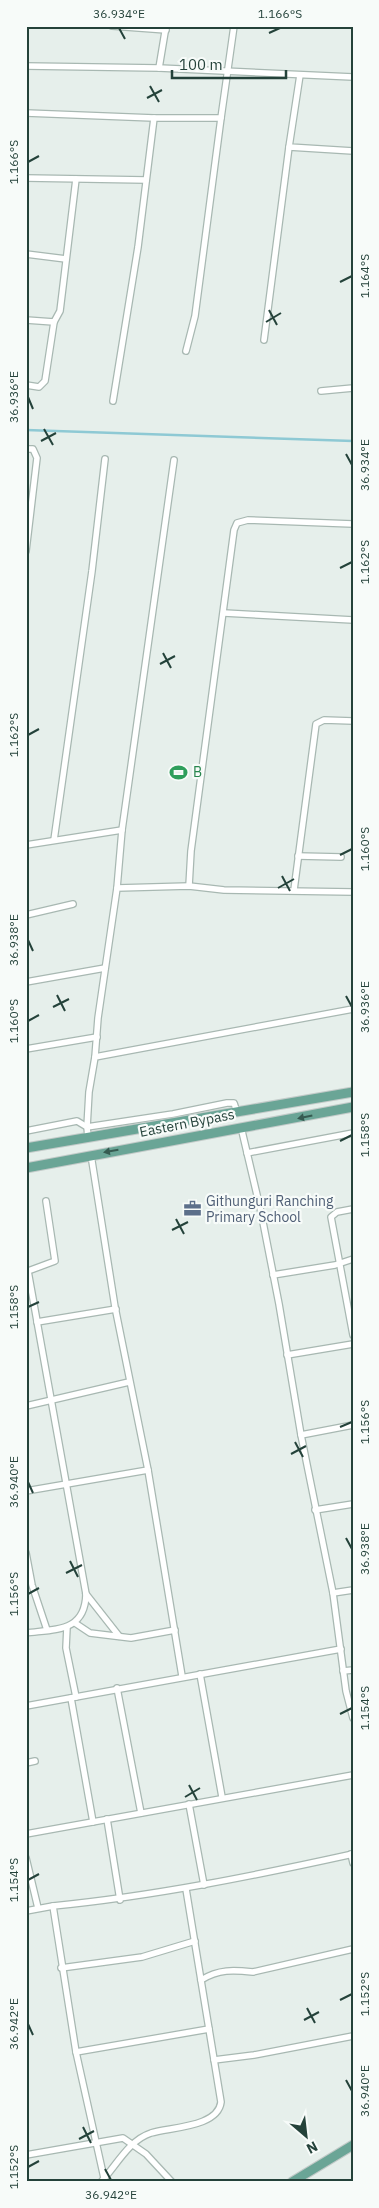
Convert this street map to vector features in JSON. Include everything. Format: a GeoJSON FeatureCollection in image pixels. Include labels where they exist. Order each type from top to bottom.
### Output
{"type":"FeatureCollection","features":[{"type":"Feature","properties":{"kind":"main road","name":"Eastern Bypass"},"geometry":{"type":"LineString","coordinates":[[26,1148],[87,1132],[139,1128],[353,1092]]}},
{"type":"Feature","properties":{"kind":"main road","name":"Eastern Bypass"},"geometry":{"type":"LineString","coordinates":[[26,1168],[353,1107]]}},
{"type":"Feature","properties":{"kind":"main road"},"geometry":{"type":"LineString","coordinates":[[139,1128],[142,1146]]}},
{"type":"Feature","properties":{"kind":"main road"},"geometry":{"type":"LineString","coordinates":[[292,2182],[353,2145]]}},
{"type":"Feature","properties":{"kind":"street"},"geometry":{"type":"LineString","coordinates":[[112,26],[166,28],[159,68]]}},
{"type":"Feature","properties":{"kind":"street"},"geometry":{"type":"LineString","coordinates":[[186,351],[195,316],[234,26]]}},
{"type":"Feature","properties":{"kind":"street"},"geometry":{"type":"LineString","coordinates":[[26,66],[159,68],[353,77]]}},
{"type":"Feature","properties":{"kind":"street"},"geometry":{"type":"LineString","coordinates":[[264,340],[300,75]]}},
{"type":"Feature","properties":{"kind":"street"},"geometry":{"type":"LineString","coordinates":[[26,113],[154,118],[221,118]]}},
{"type":"Feature","properties":{"kind":"street"},"geometry":{"type":"LineString","coordinates":[[113,401],[154,118]]}},
{"type":"Feature","properties":{"kind":"street"},"geometry":{"type":"LineString","coordinates":[[289,147],[353,151]]}},
{"type":"Feature","properties":{"kind":"street"},"geometry":{"type":"LineString","coordinates":[[26,178],[146,180]]}},
{"type":"Feature","properties":{"kind":"street"},"geometry":{"type":"LineString","coordinates":[[26,385],[39,387],[45,381],[54,322],[60,312],[76,179]]}},
{"type":"Feature","properties":{"kind":"street"},"geometry":{"type":"LineString","coordinates":[[26,254],[66,259]]}},
{"type":"Feature","properties":{"kind":"street"},"geometry":{"type":"LineString","coordinates":[[26,320],[54,322]]}},
{"type":"Feature","properties":{"kind":"street"},"geometry":{"type":"LineString","coordinates":[[321,391],[353,388]]}},
{"type":"Feature","properties":{"kind":"street"},"geometry":{"type":"LineString","coordinates":[[26,551],[28,519],[38,458],[29,449]]}},
{"type":"Feature","properties":{"kind":"street"},"geometry":{"type":"LineString","coordinates":[[54,840],[92,571],[105,459]]}},
{"type":"Feature","properties":{"kind":"street"},"geometry":{"type":"LineString","coordinates":[[87,1132],[89,1092],[95,1057],[122,830],[174,460]]}},
{"type":"Feature","properties":{"kind":"street"},"geometry":{"type":"LineString","coordinates":[[189,886],[191,851],[234,530],[240,520],[353,524]]}},
{"type":"Feature","properties":{"kind":"street"},"geometry":{"type":"LineString","coordinates":[[224,613],[353,620]]}},
{"type":"Feature","properties":{"kind":"street"},"geometry":{"type":"LineString","coordinates":[[294,890],[316,724],[324,720],[353,721]]}},
{"type":"Feature","properties":{"kind":"street"},"geometry":{"type":"LineString","coordinates":[[26,845],[122,830]]}},
{"type":"Feature","properties":{"kind":"street"},"geometry":{"type":"LineString","coordinates":[[298,856],[341,857]]}},
{"type":"Feature","properties":{"kind":"street"},"geometry":{"type":"LineString","coordinates":[[116,888],[189,886],[224,890],[353,892]]}},
{"type":"Feature","properties":{"kind":"street"},"geometry":{"type":"LineString","coordinates":[[26,915],[73,904]]}},
{"type":"Feature","properties":{"kind":"street"},"geometry":{"type":"LineString","coordinates":[[26,982],[105,968]]}},
{"type":"Feature","properties":{"kind":"street"},"geometry":{"type":"LineString","coordinates":[[95,1057],[353,1009]]}},
{"type":"Feature","properties":{"kind":"street"},"geometry":{"type":"LineString","coordinates":[[26,1049],[97,1037]]}},
{"type":"Feature","properties":{"kind":"street"},"geometry":{"type":"LineString","coordinates":[[87,1132],[227,1103],[234,1103],[237,1112]]}},
{"type":"Feature","properties":{"kind":"street"},"geometry":{"type":"LineString","coordinates":[[26,1132],[78,1121],[87,1132]]}},
{"type":"Feature","properties":{"kind":"street"},"geometry":{"type":"LineString","coordinates":[[241,1127],[274,1275],[301,1435],[333,1593],[343,1671],[353,1718]]}},
{"type":"Feature","properties":{"kind":"street"},"geometry":{"type":"LineString","coordinates":[[247,1153],[353,1133]]}},
{"type":"Feature","properties":{"kind":"street"},"geometry":{"type":"LineString","coordinates":[[91,1155],[129,1382],[148,1470],[182,1676]]}},
{"type":"Feature","properties":{"kind":"street"},"geometry":{"type":"LineString","coordinates":[[26,1633],[67,1627],[74,1623],[84,1611],[86,1594],[68,1484],[27,1271],[55,1261],[46,1201]]}},
{"type":"Feature","properties":{"kind":"street"},"geometry":{"type":"LineString","coordinates":[[353,1209],[332,1215],[353,1334]]}},
{"type":"Feature","properties":{"kind":"street"},"geometry":{"type":"LineString","coordinates":[[274,1275],[353,1259]]}},
{"type":"Feature","properties":{"kind":"street"},"geometry":{"type":"LineString","coordinates":[[37,1322],[116,1309]]}},
{"type":"Feature","properties":{"kind":"street"},"geometry":{"type":"LineString","coordinates":[[287,1355],[353,1344]]}},
{"type":"Feature","properties":{"kind":"street"},"geometry":{"type":"LineString","coordinates":[[26,1406],[129,1382]]}},
{"type":"Feature","properties":{"kind":"street"},"geometry":{"type":"LineString","coordinates":[[301,1435],[353,1425]]}},
{"type":"Feature","properties":{"kind":"street"},"geometry":{"type":"LineString","coordinates":[[26,1491],[148,1470]]}},
{"type":"Feature","properties":{"kind":"street"},"geometry":{"type":"LineString","coordinates":[[315,1510],[353,1504]]}},
{"type":"Feature","properties":{"kind":"street"},"geometry":{"type":"LineString","coordinates":[[26,1553],[32,1584],[47,1630]]}},
{"type":"Feature","properties":{"kind":"street"},"geometry":{"type":"LineString","coordinates":[[333,1593],[353,1590]]}},
{"type":"Feature","properties":{"kind":"street"},"geometry":{"type":"LineString","coordinates":[[86,1594],[119,1636]]}},
{"type":"Feature","properties":{"kind":"street"},"geometry":{"type":"LineString","coordinates":[[74,1623],[90,1633],[140,1638],[175,1630]]}},
{"type":"Feature","properties":{"kind":"street"},"geometry":{"type":"LineString","coordinates":[[67,1627],[66,1648],[94,1822]]}},
{"type":"Feature","properties":{"kind":"street"},"geometry":{"type":"LineString","coordinates":[[26,1706],[182,1676],[341,1649]]}},
{"type":"Feature","properties":{"kind":"street"},"geometry":{"type":"LineString","coordinates":[[343,1671],[353,1670]]}},
{"type":"Feature","properties":{"kind":"street"},"geometry":{"type":"LineString","coordinates":[[200,1674],[222,1797]]}},
{"type":"Feature","properties":{"kind":"street"},"geometry":{"type":"LineString","coordinates":[[117,1688],[141,1813]]}},
{"type":"Feature","properties":{"kind":"street"},"geometry":{"type":"LineString","coordinates":[[26,1763],[35,1761]]}},
{"type":"Feature","properties":{"kind":"street"},"geometry":{"type":"LineString","coordinates":[[26,1834],[222,1797],[353,1775]]}},
{"type":"Feature","properties":{"kind":"street"},"geometry":{"type":"LineString","coordinates":[[189,1804],[204,1885]]}},
{"type":"Feature","properties":{"kind":"street"},"geometry":{"type":"LineString","coordinates":[[107,1820],[120,1900]]}},
{"type":"Feature","properties":{"kind":"street"},"geometry":{"type":"LineString","coordinates":[[26,1911],[52,1906],[120,1900],[186,1889],[352,1854],[353,1863]]}},
{"type":"Feature","properties":{"kind":"street"},"geometry":{"type":"LineString","coordinates":[[26,1858],[38,1908]]}},
{"type":"Feature","properties":{"kind":"street"},"geometry":{"type":"LineString","coordinates":[[102,2180],[133,2144],[150,2134],[202,2121],[218,2112],[221,2102],[186,1889]]}},
{"type":"Feature","properties":{"kind":"street"},"geometry":{"type":"LineString","coordinates":[[52,1906],[76,2052],[96,2142],[102,2180]]}},
{"type":"Feature","properties":{"kind":"street"},"geometry":{"type":"LineString","coordinates":[[61,1968],[142,1957],[195,1941]]}},
{"type":"Feature","properties":{"kind":"street"},"geometry":{"type":"LineString","coordinates":[[201,1980],[219,1972],[239,1969],[253,1972],[353,1949]]}},
{"type":"Feature","properties":{"kind":"street"},"geometry":{"type":"LineString","coordinates":[[76,2052],[209,2029]]}},
{"type":"Feature","properties":{"kind":"street"},"geometry":{"type":"LineString","coordinates":[[214,2060],[254,2055],[353,2036]]}},
{"type":"Feature","properties":{"kind":"street"},"geometry":{"type":"LineString","coordinates":[[26,2155],[119,2137],[133,2144],[172,2182]]}},
{"type":"Feature","properties":{"kind":"waterway"},"geometry":{"type":"LineString","coordinates":[[26,430],[353,441]]}},
{"type":"Feature","properties":{"kind":"place","name":"B"},"geometry":{"type":"Point","coordinates":[179,772]}},
{"type":"Feature","properties":{"kind":"place","name":"Githunguri Ranching Primary School"},"geometry":{"type":"Point","coordinates":[192,1209]}}]}
